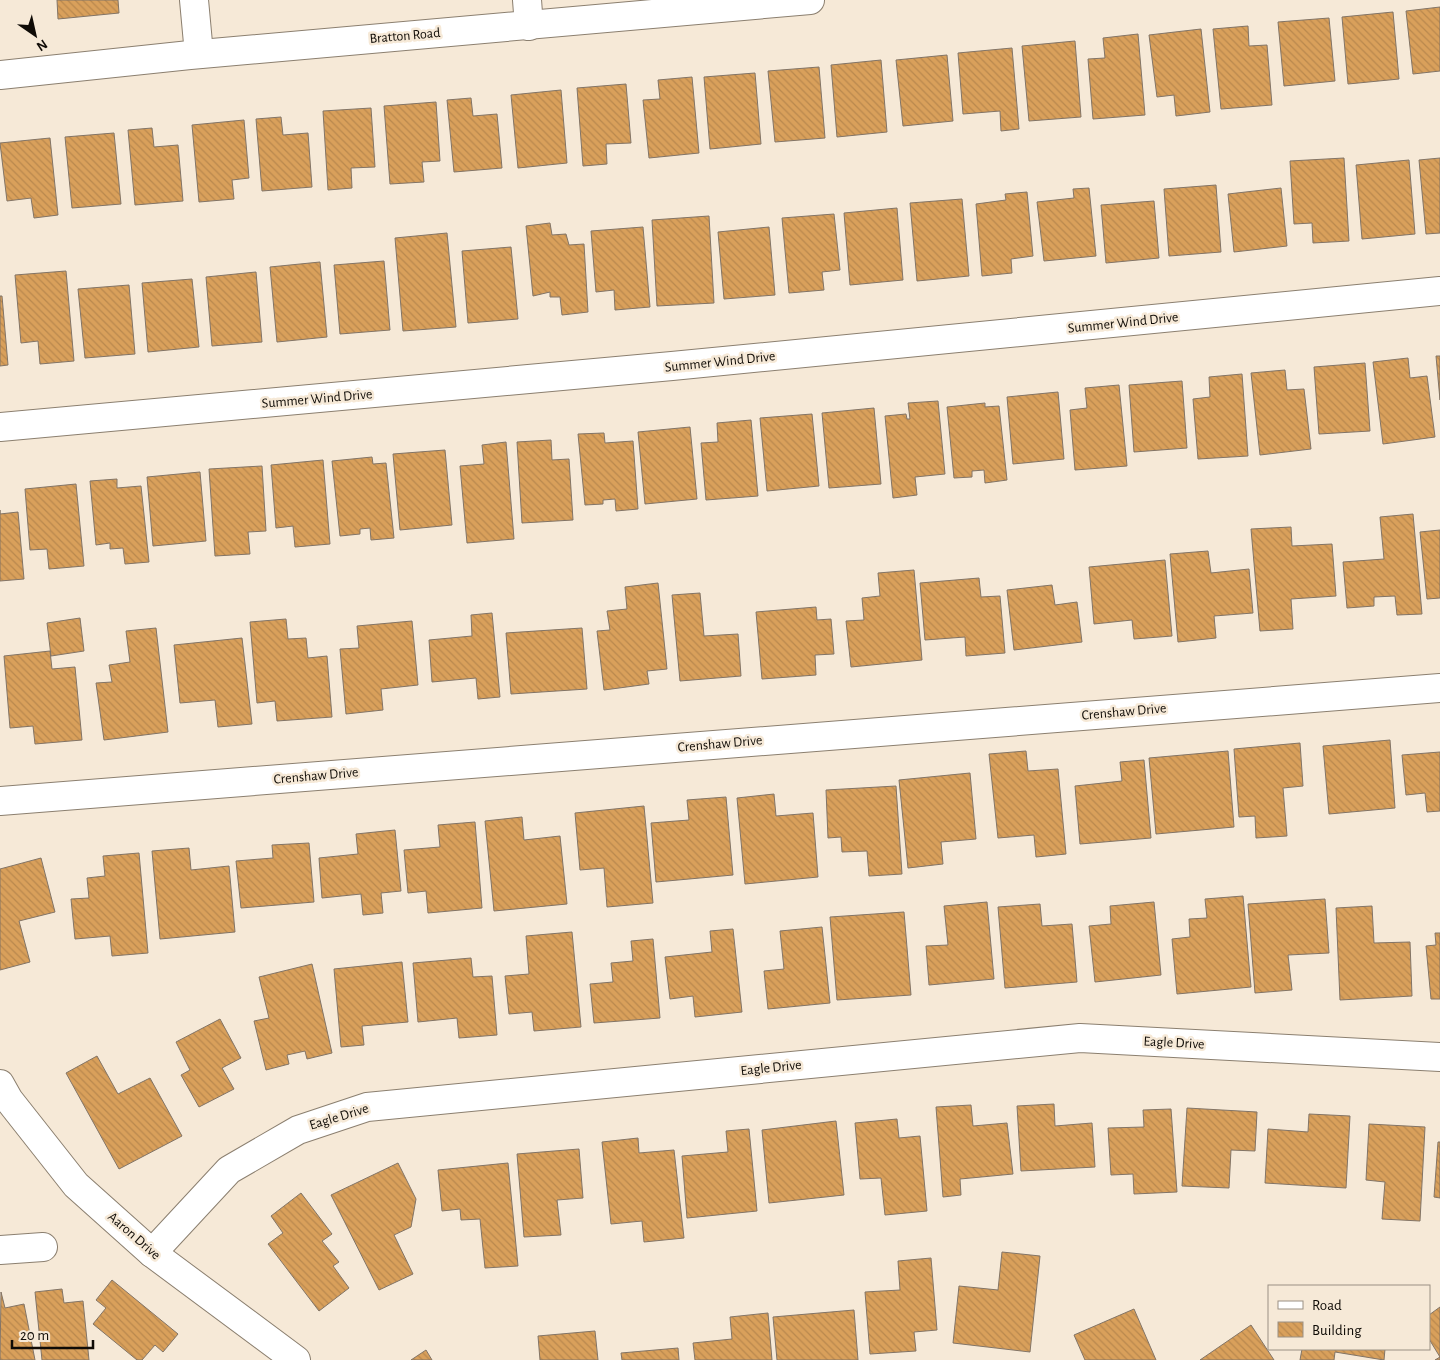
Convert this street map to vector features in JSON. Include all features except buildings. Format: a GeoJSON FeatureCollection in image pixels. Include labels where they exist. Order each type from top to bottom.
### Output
{"type":"FeatureCollection","features":[{"type":"Feature","properties":{"kind":"street"},"geometry":{"type":"LineString","coordinates":[[194,0],[199,54]]}},
{"type":"Feature","properties":{"kind":"street","name":"Bratton Road"},"geometry":{"type":"LineString","coordinates":[[0,75],[199,54],[528,13],[810,0]]}},
{"type":"Feature","properties":{"kind":"street","name":"Summer Wind Drive"},"geometry":{"type":"LineString","coordinates":[[0,427],[672,366],[1440,291]]}},
{"type":"Feature","properties":{"kind":"street","name":"Crenshaw Drive"},"geometry":{"type":"LineString","coordinates":[[0,801],[1440,688]]}},
{"type":"Feature","properties":{"kind":"street","name":"Eagle Drive"},"geometry":{"type":"LineString","coordinates":[[152,1253],[229,1170],[298,1130],[367,1107],[1080,1038],[1440,1057]]}},
{"type":"Feature","properties":{"kind":"street","name":"Aaron Drive"},"geometry":{"type":"LineString","coordinates":[[0,1084],[8,1100],[76,1185],[152,1253],[296,1360]]}},
{"type":"Feature","properties":{"kind":"street"},"geometry":{"type":"LineString","coordinates":[[0,1250],[43,1247]]}}]}
